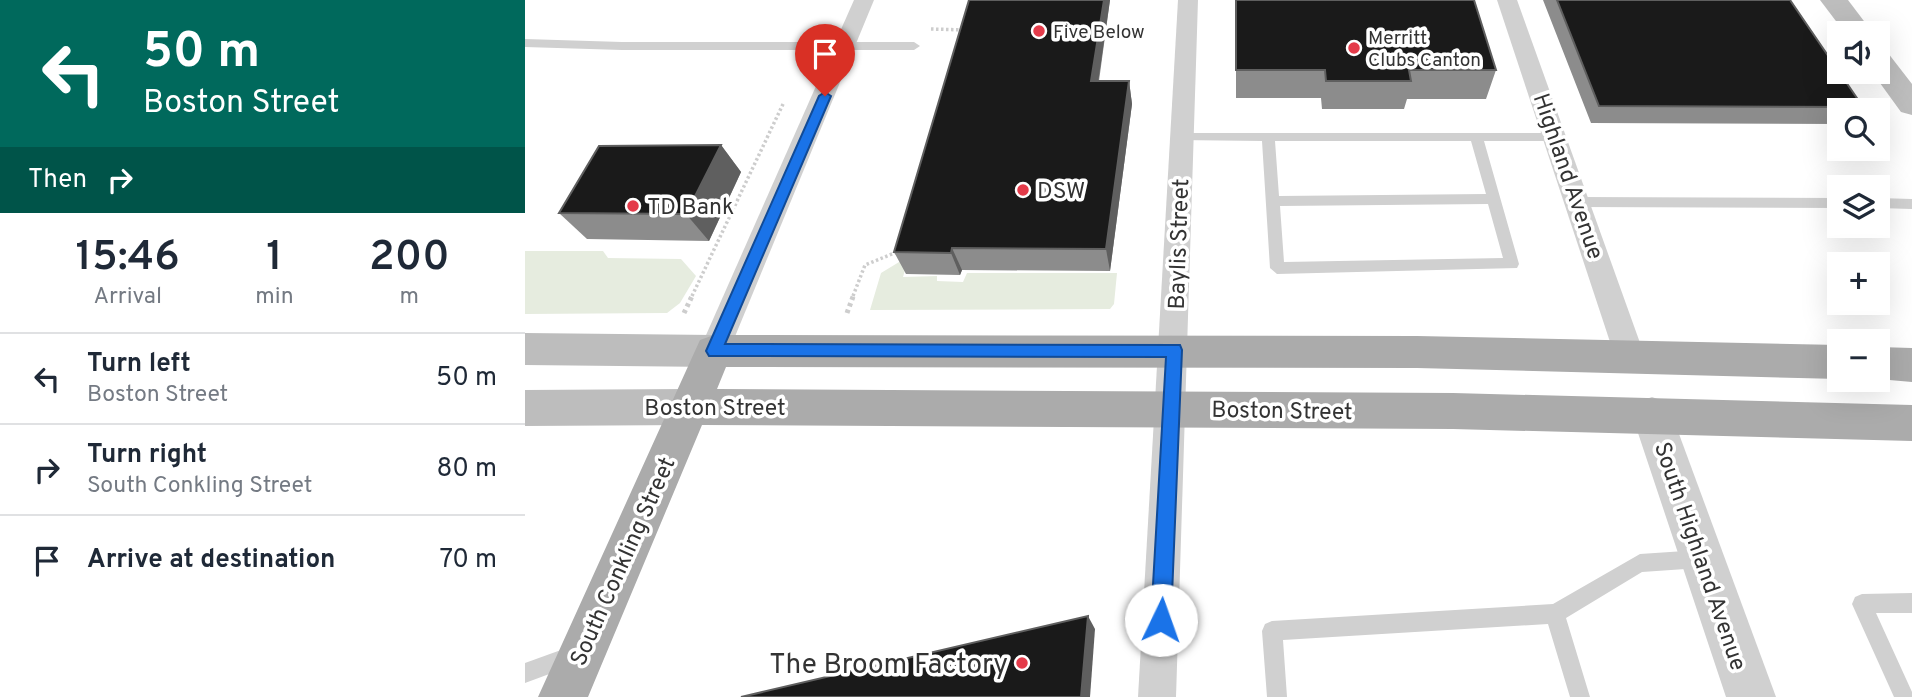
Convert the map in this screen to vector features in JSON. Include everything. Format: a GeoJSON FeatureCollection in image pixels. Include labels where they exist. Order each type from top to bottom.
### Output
{"type":"FeatureCollection","features":[{"type":"Feature","properties":{"kind":"main road"},"geometry":{"type":"LineString","coordinates":[[1834,0],[1850,21]]}},
{"type":"Feature","properties":{"kind":"main road"},"geometry":{"type":"LineString","coordinates":[[1890,75],[1912,105]]}},
{"type":"Feature","properties":{"kind":"main road"},"geometry":{"type":"LineString","coordinates":[[525,349],[1629,354],[1827,362]]}},
{"type":"Feature","properties":{"kind":"main road","name":"South Conkling Street"},"geometry":{"type":"LineString","coordinates":[[563,697],[714,351]]}},
{"type":"Feature","properties":{"kind":"main road"},"geometry":{"type":"LineString","coordinates":[[1890,364],[1912,365]]}},
{"type":"Feature","properties":{"kind":"main road","name":"Boston Street"},"geometry":{"type":"LineString","coordinates":[[525,408],[1170,409],[1652,415],[1912,423]]}},
{"type":"Feature","properties":{"kind":"street","name":"South Conkling Street"},"geometry":{"type":"LineString","coordinates":[[714,351],[864,0]]}},
{"type":"Feature","properties":{"kind":"street","name":"Baylis Street"},"geometry":{"type":"LineString","coordinates":[[1157,697],[1188,0]]}},
{"type":"Feature","properties":{"kind":"street","name":"Highland Avenue"},"geometry":{"type":"LineString","coordinates":[[1507,0],[1629,354]]}},
{"type":"Feature","properties":{"kind":"street","name":"South Highland Avenue"},"geometry":{"type":"LineString","coordinates":[[1652,415],[1751,697]]}},
{"type":"Feature","properties":{"kind":"lane"},"geometry":{"type":"LineString","coordinates":[[525,43],[913,46]]}},
{"type":"Feature","properties":{"kind":"lane"},"geometry":{"type":"LineString","coordinates":[[1182,137],[1556,137]]}},
{"type":"Feature","properties":{"kind":"lane"},"geometry":{"type":"LineString","coordinates":[[1268,139],[1277,268],[1512,264],[1477,138]]}},
{"type":"Feature","properties":{"kind":"lane"},"geometry":{"type":"LineString","coordinates":[[1272,201],[1494,199]]}},
{"type":"Feature","properties":{"kind":"lane"},"geometry":{"type":"LineString","coordinates":[[1578,202],[1827,203]]}},
{"type":"Feature","properties":{"kind":"lane"},"geometry":{"type":"LineString","coordinates":[[1890,204],[1912,204]]}},
{"type":"Feature","properties":{"kind":"lane"},"geometry":{"type":"LineString","coordinates":[[1277,697],[1272,631],[1555,614],[1640,563],[1703,559]]}},
{"type":"Feature","properties":{"kind":"lane"},"geometry":{"type":"LineString","coordinates":[[1904,697],[1862,604],[1912,603]]}},
{"type":"Feature","properties":{"kind":"lane"},"geometry":{"type":"LineString","coordinates":[[1555,614],[1580,697]]}},
{"type":"Feature","properties":{"kind":"lane"},"geometry":{"type":"LineString","coordinates":[[525,673],[582,653]]}},
{"type":"Feature","properties":{"kind":"path"},"geometry":{"type":"LineString","coordinates":[[961,43],[968,20]]}},
{"type":"Feature","properties":{"kind":"path"},"geometry":{"type":"LineString","coordinates":[[684,313],[785,100]]}},
{"type":"Feature","properties":{"kind":"path"},"geometry":{"type":"LineString","coordinates":[[847,313],[866,265],[897,253],[901,240]]}},
{"type":"Feature","properties":{"kind":"shaded area"},"geometry":{"type":"Polygon","coordinates":[[[525,251],[603,251],[608,258],[681,259],[696,276],[680,303],[667,313],[525,314],[525,251]]]}},
{"type":"Feature","properties":{"kind":"shaded area"},"geometry":{"type":"Polygon","coordinates":[[[909,256],[903,277],[937,276],[937,281],[963,282],[967,273],[1117,273],[1114,304],[1110,309],[870,310],[881,273],[909,256]]]}},
{"type":"Feature","properties":{"kind":"building"},"geometry":{"type":"Polygon","coordinates":[[[969,0],[1104,0],[1091,81],[1129,81],[1106,249],[952,248],[951,253],[894,252],[969,0]]]}},
{"type":"Feature","properties":{"kind":"building","name":"Merritt Clubs Canton"},"geometry":{"type":"Polygon","coordinates":[[[1236,0],[1474,0],[1496,70],[1409,70],[1411,81],[1326,81],[1325,70],[1236,70],[1236,0]]]}},
{"type":"Feature","properties":{"kind":"building"},"geometry":{"type":"Polygon","coordinates":[[[1557,0],[1790,0],[1827,54],[1827,84],[1847,84],[1857,98],[1827,98],[1827,107],[1599,106],[1557,0]]]}},
{"type":"Feature","properties":{"kind":"building"},"geometry":{"type":"Polygon","coordinates":[[[721,145],[686,214],[559,213],[599,146],[721,145]]]}},
{"type":"Feature","properties":{"kind":"building","name":"The Broom Factory"},"geometry":{"type":"Polygon","coordinates":[[[1088,616],[1081,697],[741,697],[1088,616]]]}},
{"type":"Feature","properties":{"kind":"place","name":"Five Below"},"geometry":{"type":"Point","coordinates":[1039,31]}},
{"type":"Feature","properties":{"kind":"place","name":"Merritt Clubs Canton"},"geometry":{"type":"Point","coordinates":[1354,48]}},
{"type":"Feature","properties":{"kind":"place","name":"DSW"},"geometry":{"type":"Point","coordinates":[1023,190]}},
{"type":"Feature","properties":{"kind":"place","name":"TD Bank"},"geometry":{"type":"Point","coordinates":[633,206]}},
{"type":"Feature","properties":{"kind":"place","name":"The Broom Factory"},"geometry":{"type":"Point","coordinates":[1022,663]}},
{"type":"Feature","properties":{"kind":"route"},"geometry":{"type":"LineString","coordinates":[[825,96],[714,351],[1174,350],[1161,620]]}}]}
